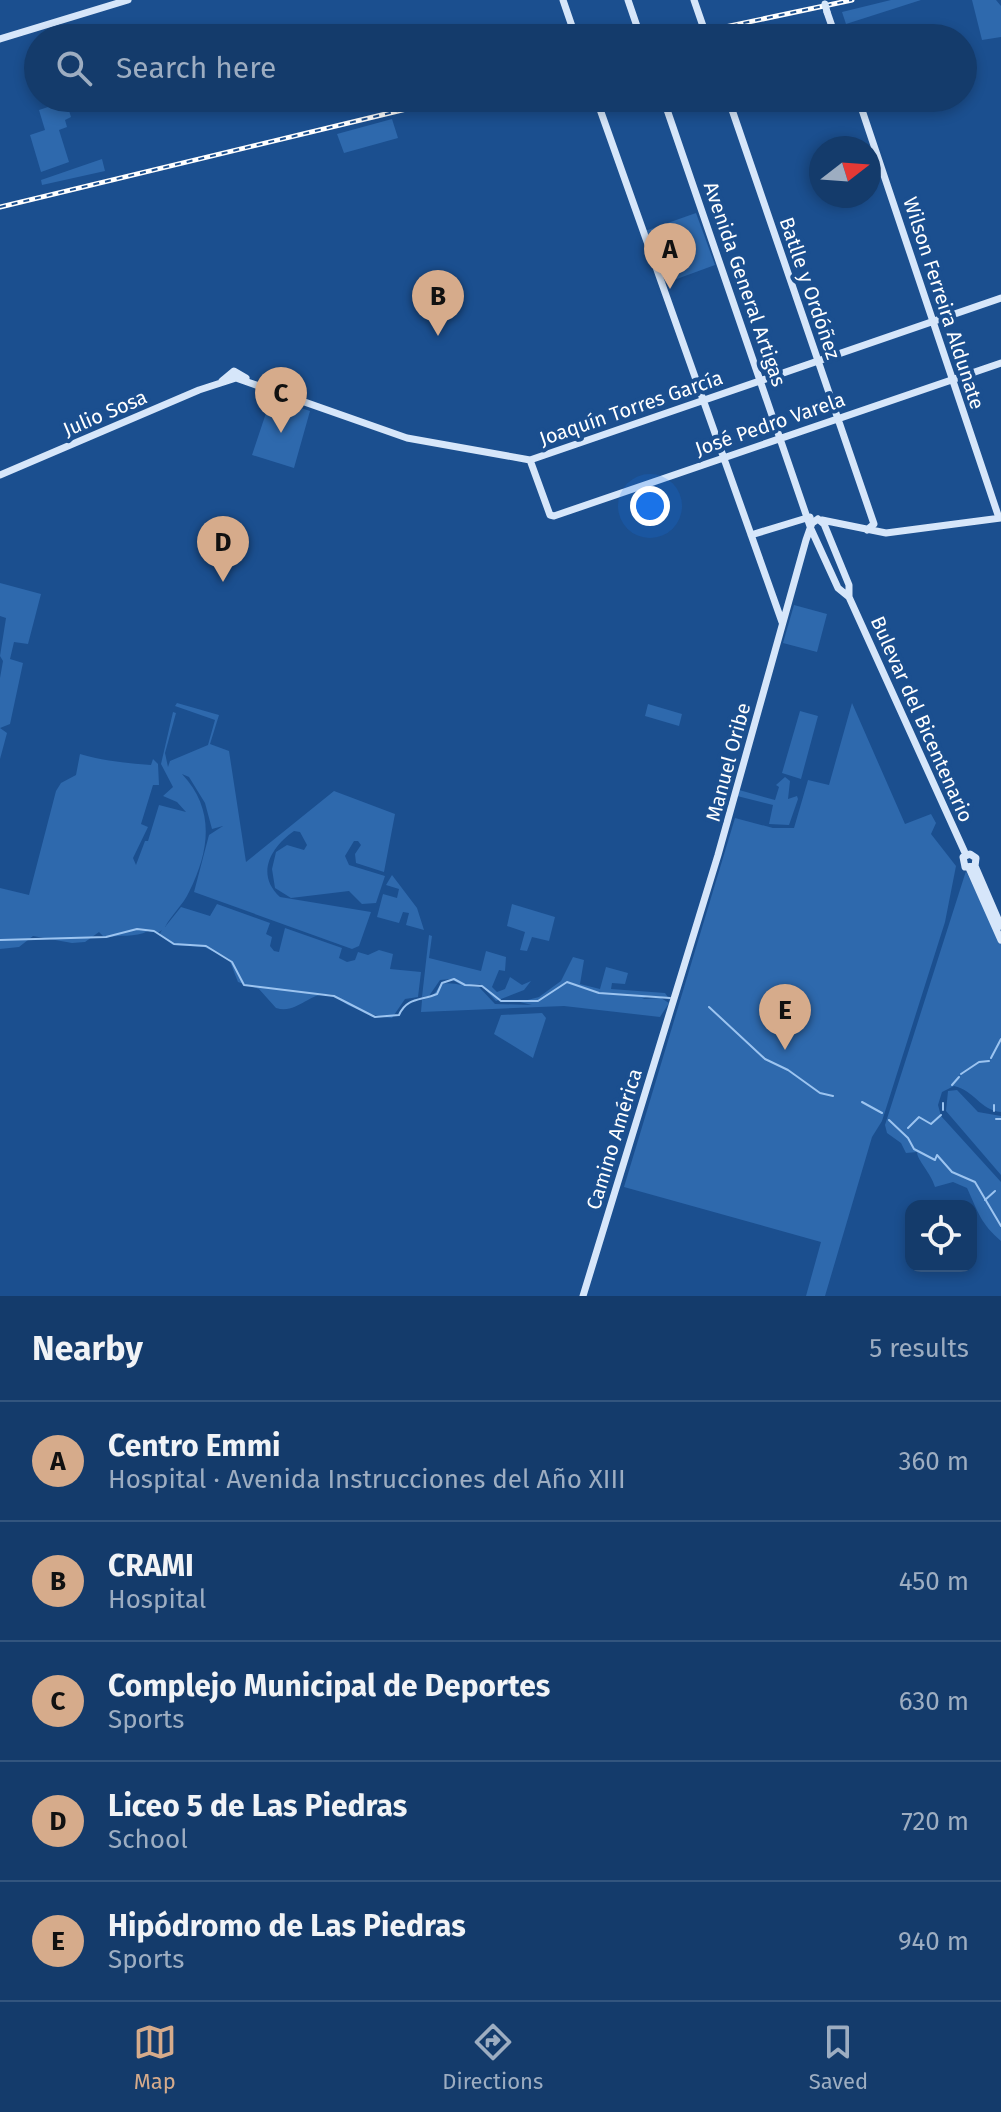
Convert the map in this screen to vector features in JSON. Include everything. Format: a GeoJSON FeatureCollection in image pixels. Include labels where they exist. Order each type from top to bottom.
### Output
{"type":"FeatureCollection","features":[{"type":"Feature","properties":{"kind":"street"},"geometry":{"type":"LineString","coordinates":[[49,24],[128,0]]}},
{"type":"Feature","properties":{"kind":"street"},"geometry":{"type":"LineString","coordinates":[[563,0],[571,24]]}},
{"type":"Feature","properties":{"kind":"street"},"geometry":{"type":"LineString","coordinates":[[628,0],[636,24]]}},
{"type":"Feature","properties":{"kind":"street"},"geometry":{"type":"LineString","coordinates":[[694,0],[702,24]]}},
{"type":"Feature","properties":{"kind":"street"},"geometry":{"type":"LineString","coordinates":[[825,5],[831,24]]}},
{"type":"Feature","properties":{"kind":"street"},"geometry":{"type":"LineString","coordinates":[[0,39],[24,32]]}},
{"type":"Feature","properties":{"kind":"street"},"geometry":{"type":"LineString","coordinates":[[601,112],[782,624]]}},
{"type":"Feature","properties":{"kind":"street","name":"Avenida General Artigas"},"geometry":{"type":"LineString","coordinates":[[668,112],[812,530]]}},
{"type":"Feature","properties":{"kind":"street","name":"Batlle y Ordóñez"},"geometry":{"type":"LineString","coordinates":[[733,112],[874,524],[880,532]]}},
{"type":"Feature","properties":{"kind":"street","name":"Wilson Ferreira Aldunate"},"geometry":{"type":"LineString","coordinates":[[863,112],[1000,518]]}},
{"type":"Feature","properties":{"kind":"street","name":"Joaquín Torres García"},"geometry":{"type":"LineString","coordinates":[[222,381],[242,379],[407,438],[530,460],[1001,298]]}},
{"type":"Feature","properties":{"kind":"street","name":"José Pedro Varela"},"geometry":{"type":"LineString","coordinates":[[530,460],[550,515],[1001,363]]}},
{"type":"Feature","properties":{"kind":"street","name":"Julio Sosa"},"geometry":{"type":"LineString","coordinates":[[0,475],[222,381]]}},
{"type":"Feature","properties":{"kind":"street"},"geometry":{"type":"LineString","coordinates":[[751,535],[807,516],[880,532],[920,531],[1000,518]]}},
{"type":"Feature","properties":{"kind":"street"},"geometry":{"type":"LineString","coordinates":[[818,519],[812,530],[819,534],[836,524]]}},
{"type":"Feature","properties":{"kind":"street","name":"Bulevar del Bicentenario"},"geometry":{"type":"LineString","coordinates":[[818,519],[845,576],[849,597],[966,855],[962,862],[972,867]]}},
{"type":"Feature","properties":{"kind":"street"},"geometry":{"type":"LineString","coordinates":[[867,530],[874,524]]}},
{"type":"Feature","properties":{"kind":"street","name":"Bulevar del Bicentenario"},"geometry":{"type":"LineString","coordinates":[[812,530],[835,580],[849,597]]}},
{"type":"Feature","properties":{"kind":"street","name":"Manuel Oribe"},"geometry":{"type":"LineString","coordinates":[[676,991],[806,540],[812,530]]}},
{"type":"Feature","properties":{"kind":"street"},"geometry":{"type":"LineString","coordinates":[[835,580],[845,576]]}},
{"type":"Feature","properties":{"kind":"street"},"geometry":{"type":"LineString","coordinates":[[972,867],[1001,926]]}},
{"type":"Feature","properties":{"kind":"street"},"geometry":{"type":"LineString","coordinates":[[972,867],[1001,940]]}},
{"type":"Feature","properties":{"kind":"street","name":"Camino América"},"geometry":{"type":"LineString","coordinates":[[583,1296],[676,991]]}},
{"type":"Feature","properties":{"kind":"shaded area"},"geometry":{"type":"Polygon","coordinates":[[[891,0],[921,0],[846,24],[842,12],[891,0]]]}},
{"type":"Feature","properties":{"kind":"shaded area"},"geometry":{"type":"Polygon","coordinates":[[[972,0],[996,0],[1001,6],[1001,37],[982,40],[972,0]]]}},
{"type":"Feature","properties":{"kind":"shaded area"},"geometry":{"type":"Polygon","coordinates":[[[40,112],[69,112],[71,117],[65,120],[67,127],[59,130],[69,162],[41,172],[30,135],[45,130],[40,112]]]}},
{"type":"Feature","properties":{"kind":"shaded area"},"geometry":{"type":"Polygon","coordinates":[[[392,119],[398,138],[344,153],[337,134],[392,119]]]}},
{"type":"Feature","properties":{"kind":"shaded area"},"geometry":{"type":"Polygon","coordinates":[[[102,159],[105,171],[42,185],[41,180],[102,159]]]}},
{"type":"Feature","properties":{"kind":"shaded area"},"geometry":{"type":"Polygon","coordinates":[[[696,213],[715,265],[663,284],[645,231],[696,213]]]}},
{"type":"Feature","properties":{"kind":"shaded area"},"geometry":{"type":"Polygon","coordinates":[[[271,398],[310,411],[294,468],[252,455],[271,398]]]}},
{"type":"Feature","properties":{"kind":"shaded area"},"geometry":{"type":"Polygon","coordinates":[[[0,583],[41,594],[28,644],[14,642],[10,659],[23,663],[10,724],[0,728],[3,661],[0,656],[6,618],[0,616],[0,583]]]}},
{"type":"Feature","properties":{"kind":"shaded area"},"geometry":{"type":"Polygon","coordinates":[[[794,605],[827,614],[817,652],[783,643],[794,605]]]}},
{"type":"Feature","properties":{"kind":"shaded area"},"geometry":{"type":"Polygon","coordinates":[[[177,703],[219,715],[210,744],[229,751],[246,862],[334,791],[395,814],[384,872],[356,863],[355,854],[361,845],[358,841],[354,841],[345,856],[349,865],[385,876],[376,903],[362,904],[349,891],[291,898],[275,888],[272,869],[276,852],[287,845],[304,850],[307,845],[300,832],[294,831],[286,837],[269,861],[268,879],[280,897],[371,912],[359,946],[352,949],[194,892],[209,835],[223,826],[212,829],[205,803],[189,777],[182,774],[200,801],[206,829],[205,844],[189,892],[165,927],[181,907],[210,916],[217,904],[270,923],[266,934],[272,937],[270,946],[274,951],[279,952],[285,928],[342,948],[339,958],[347,962],[355,960],[358,952],[368,955],[379,950],[393,954],[390,969],[421,972],[418,997],[405,999],[392,1018],[365,1012],[326,994],[291,1008],[276,1008],[259,989],[238,982],[229,959],[204,947],[173,945],[159,935],[162,930],[158,933],[148,931],[105,938],[99,932],[85,942],[72,943],[33,936],[19,947],[0,949],[0,888],[29,895],[56,791],[61,783],[76,775],[80,754],[151,765],[153,759],[158,764],[159,785],[153,785],[141,824],[148,827],[133,858],[136,865],[145,841],[148,841],[159,805],[186,812],[177,802],[163,796],[173,787],[161,764],[173,712],[176,713],[165,753],[168,767],[170,761],[208,745],[215,720],[175,706],[177,703]]]}},
{"type":"Feature","properties":{"kind":"shaded area"},"geometry":{"type":"Polygon","coordinates":[[[852,703],[905,824],[931,814],[936,823],[931,834],[956,866],[945,922],[882,1121],[872,1137],[825,1296],[806,1296],[821,1242],[624,1187],[735,818],[773,828],[794,828],[808,780],[829,785],[852,703]]]}},
{"type":"Feature","properties":{"kind":"shaded area"},"geometry":{"type":"Polygon","coordinates":[[[648,704],[682,714],[679,726],[645,716],[648,704]]]}},
{"type":"Feature","properties":{"kind":"shaded area"},"geometry":{"type":"Polygon","coordinates":[[[800,711],[818,716],[801,779],[782,773],[800,711]]]}},
{"type":"Feature","properties":{"kind":"shaded area"},"geometry":{"type":"Polygon","coordinates":[[[0,728],[7,733],[0,759],[0,728]]]}},
{"type":"Feature","properties":{"kind":"shaded area"},"geometry":{"type":"Polygon","coordinates":[[[785,777],[790,781],[788,799],[797,796],[798,799],[789,825],[769,824],[773,805],[737,796],[739,790],[775,800],[779,787],[776,785],[785,777]]]}},
{"type":"Feature","properties":{"kind":"shaded area"},"geometry":{"type":"Polygon","coordinates":[[[966,871],[1001,944],[1001,1112],[988,1108],[967,1091],[954,1086],[942,1092],[938,1105],[941,1116],[1001,1182],[1001,1241],[984,1223],[977,1211],[977,1200],[972,1200],[967,1188],[953,1182],[935,1187],[917,1152],[906,1153],[901,1143],[887,1133],[885,1125],[966,871]]]}},
{"type":"Feature","properties":{"kind":"shaded area"},"geometry":{"type":"Polygon","coordinates":[[[392,875],[417,908],[424,930],[406,925],[409,913],[403,912],[399,923],[377,917],[383,894],[397,898],[399,889],[386,885],[392,875]]]}},
{"type":"Feature","properties":{"kind":"shaded area"},"geometry":{"type":"Polygon","coordinates":[[[512,904],[555,917],[549,941],[532,937],[527,951],[520,950],[525,932],[507,926],[512,904]]]}},
{"type":"Feature","properties":{"kind":"shaded area"},"geometry":{"type":"Polygon","coordinates":[[[429,935],[432,936],[429,958],[481,971],[486,951],[506,957],[505,971],[499,970],[492,987],[497,992],[505,989],[510,977],[522,985],[531,981],[524,990],[496,1001],[480,984],[463,986],[451,979],[440,980],[429,996],[422,997],[429,935]]]}},
{"type":"Feature","properties":{"kind":"shaded area"},"geometry":{"type":"Polygon","coordinates":[[[573,957],[584,960],[580,984],[600,989],[606,967],[628,973],[625,984],[612,983],[611,989],[665,993],[670,1000],[656,996],[642,999],[661,998],[669,1003],[660,1017],[564,1006],[421,1012],[422,1000],[432,997],[445,983],[479,987],[495,1004],[532,1005],[520,1002],[539,997],[561,981],[573,957]]]}},
{"type":"Feature","properties":{"kind":"shaded area"},"geometry":{"type":"Polygon","coordinates":[[[542,1013],[546,1018],[533,1058],[494,1034],[501,1015],[542,1013]]]}},
{"type":"Feature","properties":{"kind":"shaded area"},"geometry":{"type":"Polygon","coordinates":[[[957,1090],[978,1112],[1001,1116],[1001,1175],[946,1111],[948,1091],[957,1090]]]}},
{"type":"Feature","properties":{"kind":"waterway"},"geometry":{"type":"LineString","coordinates":[[0,940],[106,937],[137,929],[154,931],[174,944],[206,946],[232,962],[244,985],[334,996],[375,1017],[399,1015],[410,1002],[437,994],[442,983],[454,979],[465,985],[482,986],[501,1001],[538,1001],[567,982],[599,993],[670,998]]}},
{"type":"Feature","properties":{"kind":"waterway"},"geometry":{"type":"LineString","coordinates":[[709,1007],[765,1059],[788,1070],[820,1093],[833,1096]]}},
{"type":"Feature","properties":{"kind":"waterway"},"geometry":{"type":"LineString","coordinates":[[991,1058],[1001,1039]]}},
{"type":"Feature","properties":{"kind":"waterway"},"geometry":{"type":"LineString","coordinates":[[961,1074],[979,1062],[989,1061]]}},
{"type":"Feature","properties":{"kind":"waterway"},"geometry":{"type":"LineString","coordinates":[[952,1085],[959,1077]]}},
{"type":"Feature","properties":{"kind":"waterway"},"geometry":{"type":"LineString","coordinates":[[862,1102],[882,1113]]}},
{"type":"Feature","properties":{"kind":"waterway"},"geometry":{"type":"LineString","coordinates":[[943,1103],[943,1110]]}},
{"type":"Feature","properties":{"kind":"waterway"},"geometry":{"type":"LineString","coordinates":[[994,1105],[994,1111]]}},
{"type":"Feature","properties":{"kind":"waterway"},"geometry":{"type":"LineString","coordinates":[[908,1128],[919,1117],[931,1124],[941,1115]]}},
{"type":"Feature","properties":{"kind":"waterway"},"geometry":{"type":"LineString","coordinates":[[996,1119],[1001,1119]]}},
{"type":"Feature","properties":{"kind":"waterway"},"geometry":{"type":"LineString","coordinates":[[889,1120],[908,1138],[914,1149],[935,1160],[937,1155],[952,1172],[975,1182],[1001,1226]]}},
{"type":"Feature","properties":{"kind":"waterway"},"geometry":{"type":"LineString","coordinates":[[985,1200],[995,1191]]}},
{"type":"Feature","properties":{"kind":"railway"},"geometry":{"type":"LineString","coordinates":[[739,24],[852,0]]}},
{"type":"Feature","properties":{"kind":"railway"},"geometry":{"type":"LineString","coordinates":[[0,207],[394,112]]}},
{"type":"Feature","properties":{"kind":"place","name":"Centro Emmi"},"geometry":{"type":"Point","coordinates":[670,289]}},
{"type":"Feature","properties":{"kind":"place","name":"CRAMI"},"geometry":{"type":"Point","coordinates":[438,336]}},
{"type":"Feature","properties":{"kind":"place","name":"Complejo Municipal de Deportes"},"geometry":{"type":"Point","coordinates":[281,433]}},
{"type":"Feature","properties":{"kind":"place","name":"Liceo 5 de Las Piedras"},"geometry":{"type":"Point","coordinates":[223,582]}},
{"type":"Feature","properties":{"kind":"place","name":"Hipódromo de Las Piedras"},"geometry":{"type":"Point","coordinates":[785,1050]}}]}
